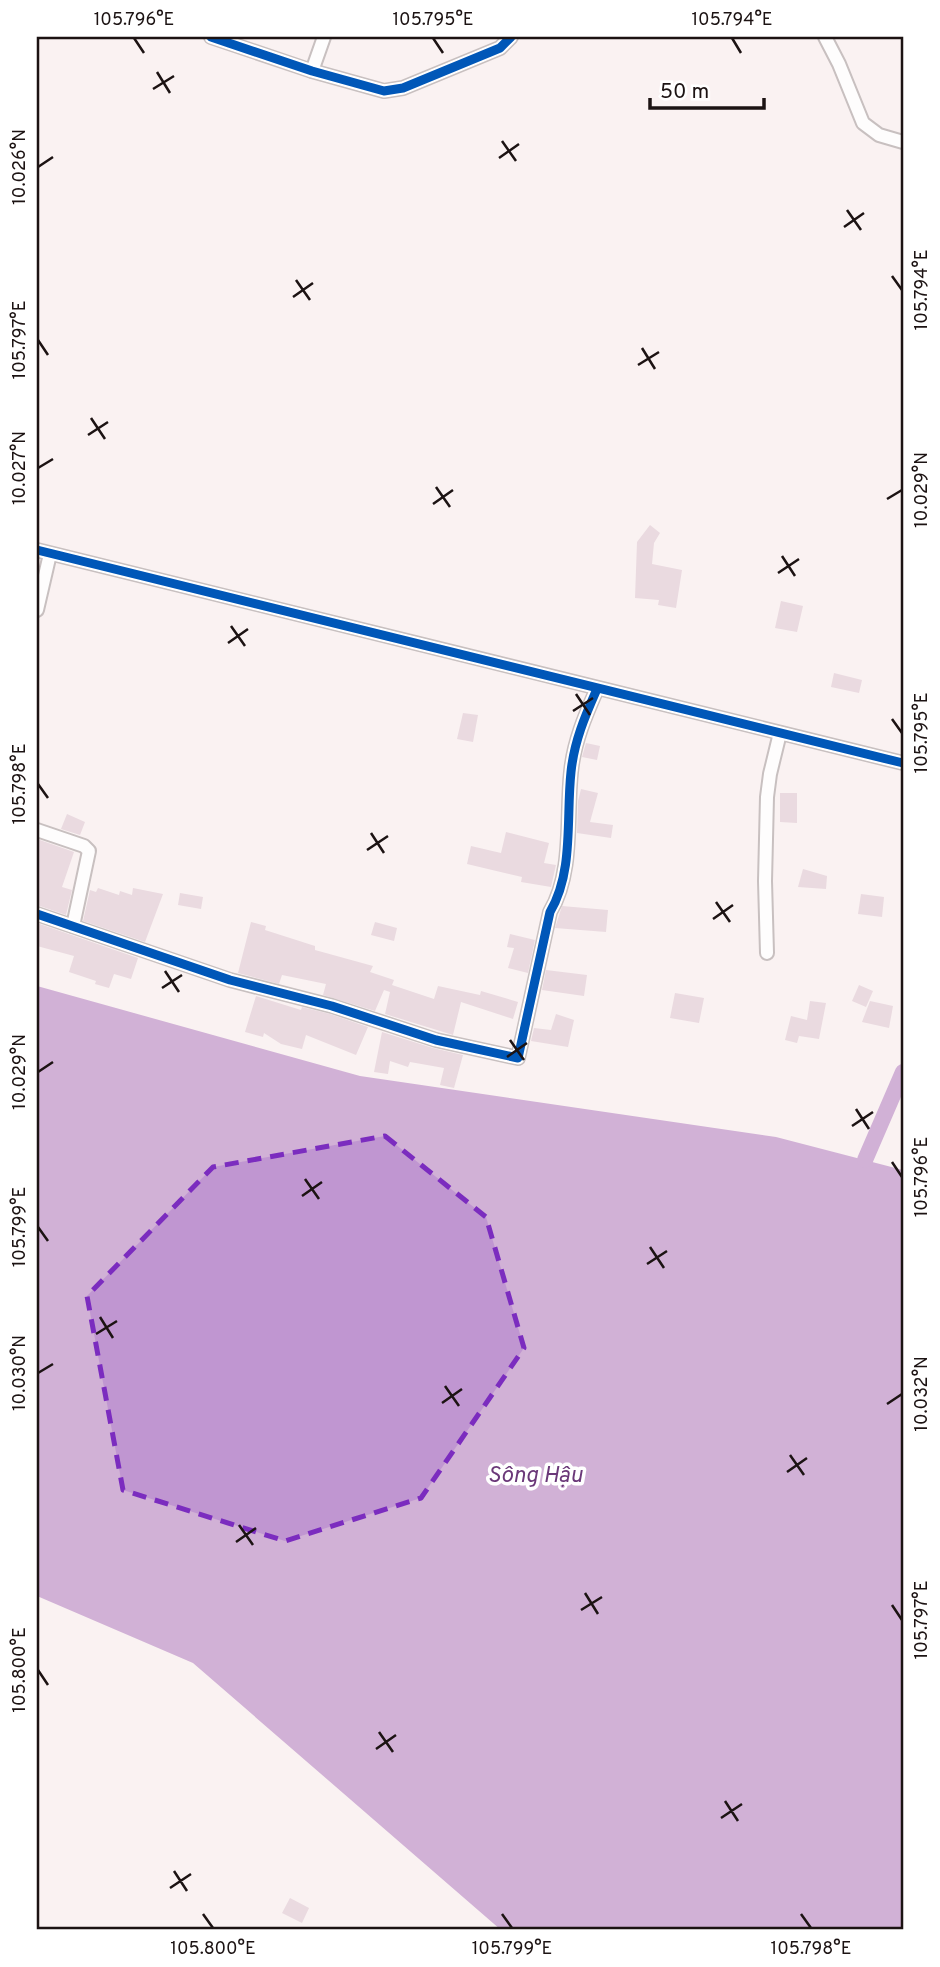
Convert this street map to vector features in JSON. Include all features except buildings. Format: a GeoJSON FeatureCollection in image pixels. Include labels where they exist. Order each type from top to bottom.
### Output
{"type":"FeatureCollection","features":[{"type":"Feature","properties":{"kind":"street"},"geometry":{"type":"LineString","coordinates":[[213,37],[312,71],[384,91],[403,88],[500,48],[511,37]]}},
{"type":"Feature","properties":{"kind":"street"},"geometry":{"type":"LineString","coordinates":[[312,71],[324,37]]}},
{"type":"Feature","properties":{"kind":"street"},"geometry":{"type":"LineString","coordinates":[[825,37],[863,123],[879,135],[903,142]]}},
{"type":"Feature","properties":{"kind":"street"},"geometry":{"type":"LineString","coordinates":[[37,610],[43,552],[903,762]]}},
{"type":"Feature","properties":{"kind":"street"},"geometry":{"type":"LineString","coordinates":[[37,914],[230,980],[332,1006],[436,1040],[518,1058],[551,912],[560,896],[567,844],[571,770],[580,725],[597,689]]}},
{"type":"Feature","properties":{"kind":"street"},"geometry":{"type":"LineString","coordinates":[[767,953],[767,797],[780,733]]}},
{"type":"Feature","properties":{"kind":"street"},"geometry":{"type":"LineString","coordinates":[[37,830],[89,850],[73,926]]}},
{"type":"Feature","properties":{"kind":"highlighted area"},"geometry":{"type":"Polygon","coordinates":[[[385,1136],[486,1217],[524,1348],[421,1498],[285,1541],[123,1490],[87,1296],[213,1167],[385,1136]]]}},
{"type":"Feature","properties":{"kind":"water","name":"Sông Hậu"},"geometry":{"type":"Polygon","coordinates":[[[37,986],[360,1076],[776,1137],[903,1170],[903,1930],[501,1930],[193,1663],[37,1596],[37,986]]]}},
{"type":"Feature","properties":{"kind":"waterway"},"geometry":{"type":"LineString","coordinates":[[865,1160],[903,1072]]}},
{"type":"Feature","properties":{"kind":"cycle path"},"geometry":{"type":"LineString","coordinates":[[211,37],[312,71],[384,91],[403,88],[500,48],[511,37]]}},
{"type":"Feature","properties":{"kind":"cycle path"},"geometry":{"type":"LineString","coordinates":[[37,550],[903,763]]}},
{"type":"Feature","properties":{"kind":"cycle path"},"geometry":{"type":"LineString","coordinates":[[37,914],[230,980],[332,1006],[436,1040],[518,1058],[550,912],[563,880],[575,750],[597,689]]}}]}
